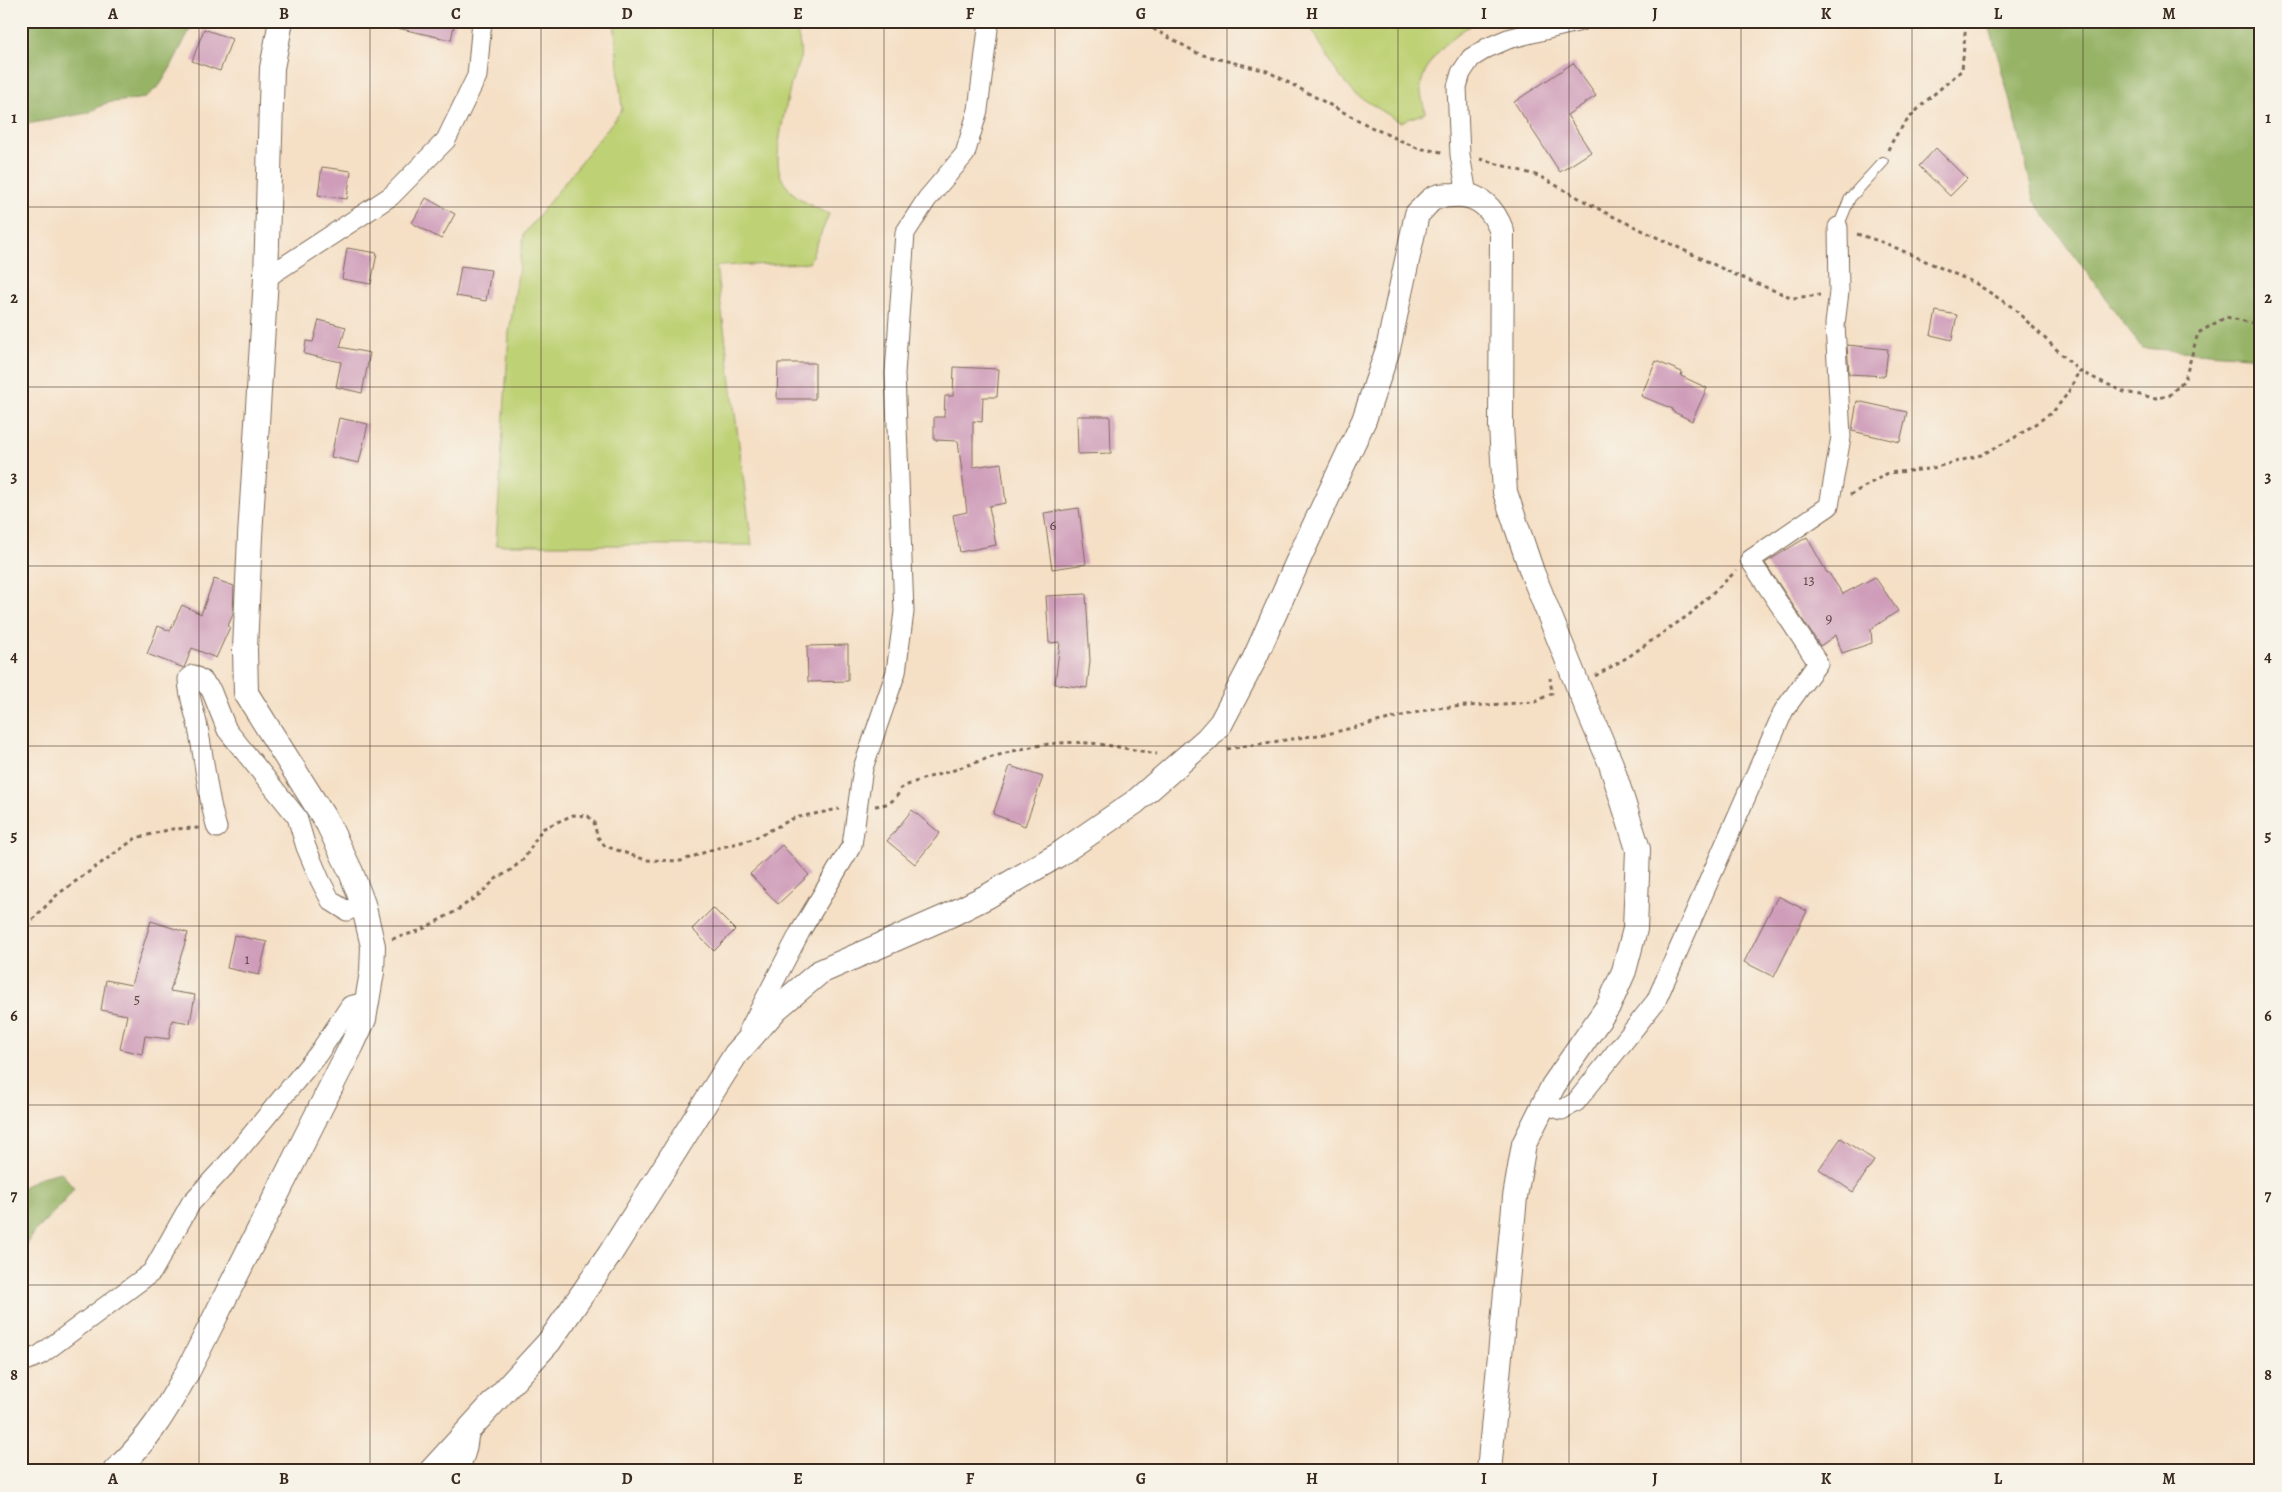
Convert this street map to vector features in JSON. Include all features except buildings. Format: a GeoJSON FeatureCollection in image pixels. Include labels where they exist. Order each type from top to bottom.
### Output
{"type":"FeatureCollection","features":[{"type":"Feature","properties":{"kind":"street"},"geometry":{"type":"LineString","coordinates":[[115,1471],[140,1448],[164,1416],[184,1379],[352,1045],[364,1019],[365,1002],[372,972],[373,946],[363,904],[351,872],[328,824],[246,693],[245,649],[266,278],[272,68],[280,21]]}},
{"type":"Feature","properties":{"kind":"street"},"geometry":{"type":"LineString","coordinates":[[266,278],[391,196],[446,140],[477,76],[482,21]]}},
{"type":"Feature","properties":{"kind":"street"},"geometry":{"type":"LineString","coordinates":[[431,1471],[554,1334],[610,1254],[736,1054],[800,932],[852,845],[863,768],[896,672],[904,612],[895,373],[904,233],[927,199],[965,154],[978,110],[989,21]]}},
{"type":"Feature","properties":{"kind":"street"},"geometry":{"type":"LineString","coordinates":[[1467,194],[1460,155],[1457,87],[1461,73],[1471,58],[1486,48],[1508,39],[1581,21]]}},
{"type":"Feature","properties":{"kind":"street"},"geometry":{"type":"LineString","coordinates":[[736,1054],[777,1008],[820,972],[958,911],[1058,855],[1136,802],[1207,739],[1221,723],[1238,693],[1364,420],[1388,349],[1417,214],[1432,200],[1443,195],[1467,194],[1486,204],[1497,219],[1502,232],[1501,426],[1505,492],[1526,554],[1562,647],[1611,764],[1638,849],[1636,929],[1624,971],[1609,1005],[1553,1086],[1524,1144],[1515,1197],[1489,1471]]}},
{"type":"Feature","properties":{"kind":"street"},"geometry":{"type":"LineString","coordinates":[[1544,1104],[1562,1110],[1576,1102],[1656,1001],[1784,710],[1818,664],[1750,560],[1829,506],[1841,437],[1835,324],[1839,292],[1838,227]]}},
{"type":"Feature","properties":{"kind":"street"},"geometry":{"type":"LineString","coordinates":[[217,828],[211,807],[194,708],[188,689],[188,679],[193,675],[202,680],[212,690],[227,730],[276,788],[297,817],[306,847],[331,901],[347,911],[363,904]]}},
{"type":"Feature","properties":{"kind":"street"},"geometry":{"type":"LineString","coordinates":[[21,1363],[40,1355],[152,1272],[191,1202],[229,1162],[318,1054],[350,1006],[365,1002]]}},
{"type":"Feature","properties":{"kind":"street"},"geometry":{"type":"LineString","coordinates":[[457,1471],[464,1460],[468,1447],[468,1430]]}},
{"type":"Feature","properties":{"kind":"lane"},"geometry":{"type":"LineString","coordinates":[[1838,227],[1850,198],[1883,162]]}},
{"type":"Feature","properties":{"kind":"path"},"geometry":{"type":"LineString","coordinates":[[1140,21],[1199,54],[1267,71],[1371,127],[1417,148],[1502,164],[1539,176],[1671,245],[1738,276],[1793,298],[1839,292]]}},
{"type":"Feature","properties":{"kind":"path"},"geometry":{"type":"LineString","coordinates":[[1883,162],[1895,135],[1923,104],[1962,70],[1966,21]]}},
{"type":"Feature","properties":{"kind":"path"},"geometry":{"type":"LineString","coordinates":[[1838,227],[1885,243],[1975,283],[2012,307],[2079,371],[2124,392],[2156,398],[2168,396],[2185,379],[2198,333],[2226,316],[2261,326]]}},
{"type":"Feature","properties":{"kind":"path"},"geometry":{"type":"LineString","coordinates":[[1829,506],[1888,473],[1929,468],[1981,456],[2014,438],[2053,412],[2068,393],[2079,371]]}},
{"type":"Feature","properties":{"kind":"path"},"geometry":{"type":"LineString","coordinates":[[1578,686],[1628,658],[1690,614],[1718,586],[1750,560]]}},
{"type":"Feature","properties":{"kind":"path"},"geometry":{"type":"LineString","coordinates":[[1225,749],[1331,733],[1435,708],[1535,702],[1552,693],[1549,652],[1562,647]]}},
{"type":"Feature","properties":{"kind":"path"},"geometry":{"type":"LineString","coordinates":[[373,946],[419,931],[456,910],[524,859],[542,828],[573,816],[588,816],[594,822],[598,836],[605,846],[646,860],[681,861],[753,839],[794,818],[843,808],[883,805],[893,801],[898,796],[900,789],[914,781],[939,775],[992,757],[1038,746],[1088,743],[1185,758]]}},
{"type":"Feature","properties":{"kind":"path"},"geometry":{"type":"LineString","coordinates":[[21,931],[58,894],[136,838],[172,829],[217,828]]}},
{"type":"Feature","properties":{"kind":"green space"},"geometry":{"type":"Polygon","coordinates":[[[21,21],[194,21],[160,85],[145,98],[106,103],[88,113],[21,125],[21,21]]]}},
{"type":"Feature","properties":{"kind":"green space"},"geometry":{"type":"Polygon","coordinates":[[[614,21],[795,21],[800,45],[800,62],[792,80],[784,114],[779,141],[778,165],[783,181],[794,194],[829,214],[809,263],[716,266],[752,545],[496,545],[509,333],[524,234],[622,110],[614,21]]]}},
{"type":"Feature","properties":{"kind":"green space"},"geometry":{"type":"Polygon","coordinates":[[[1307,21],[1480,21],[1452,38],[1428,66],[1421,86],[1425,113],[1400,122],[1355,94],[1338,74],[1307,21]]]}},
{"type":"Feature","properties":{"kind":"green space"},"geometry":{"type":"Polygon","coordinates":[[[1988,21],[2261,21],[2261,357],[2142,348],[2034,200],[2020,137],[1988,21]]]}},
{"type":"Feature","properties":{"kind":"green space"},"geometry":{"type":"Polygon","coordinates":[[[61,1172],[74,1188],[61,1205],[33,1233],[21,1256],[21,1188],[41,1177],[61,1172]]]}}]}
